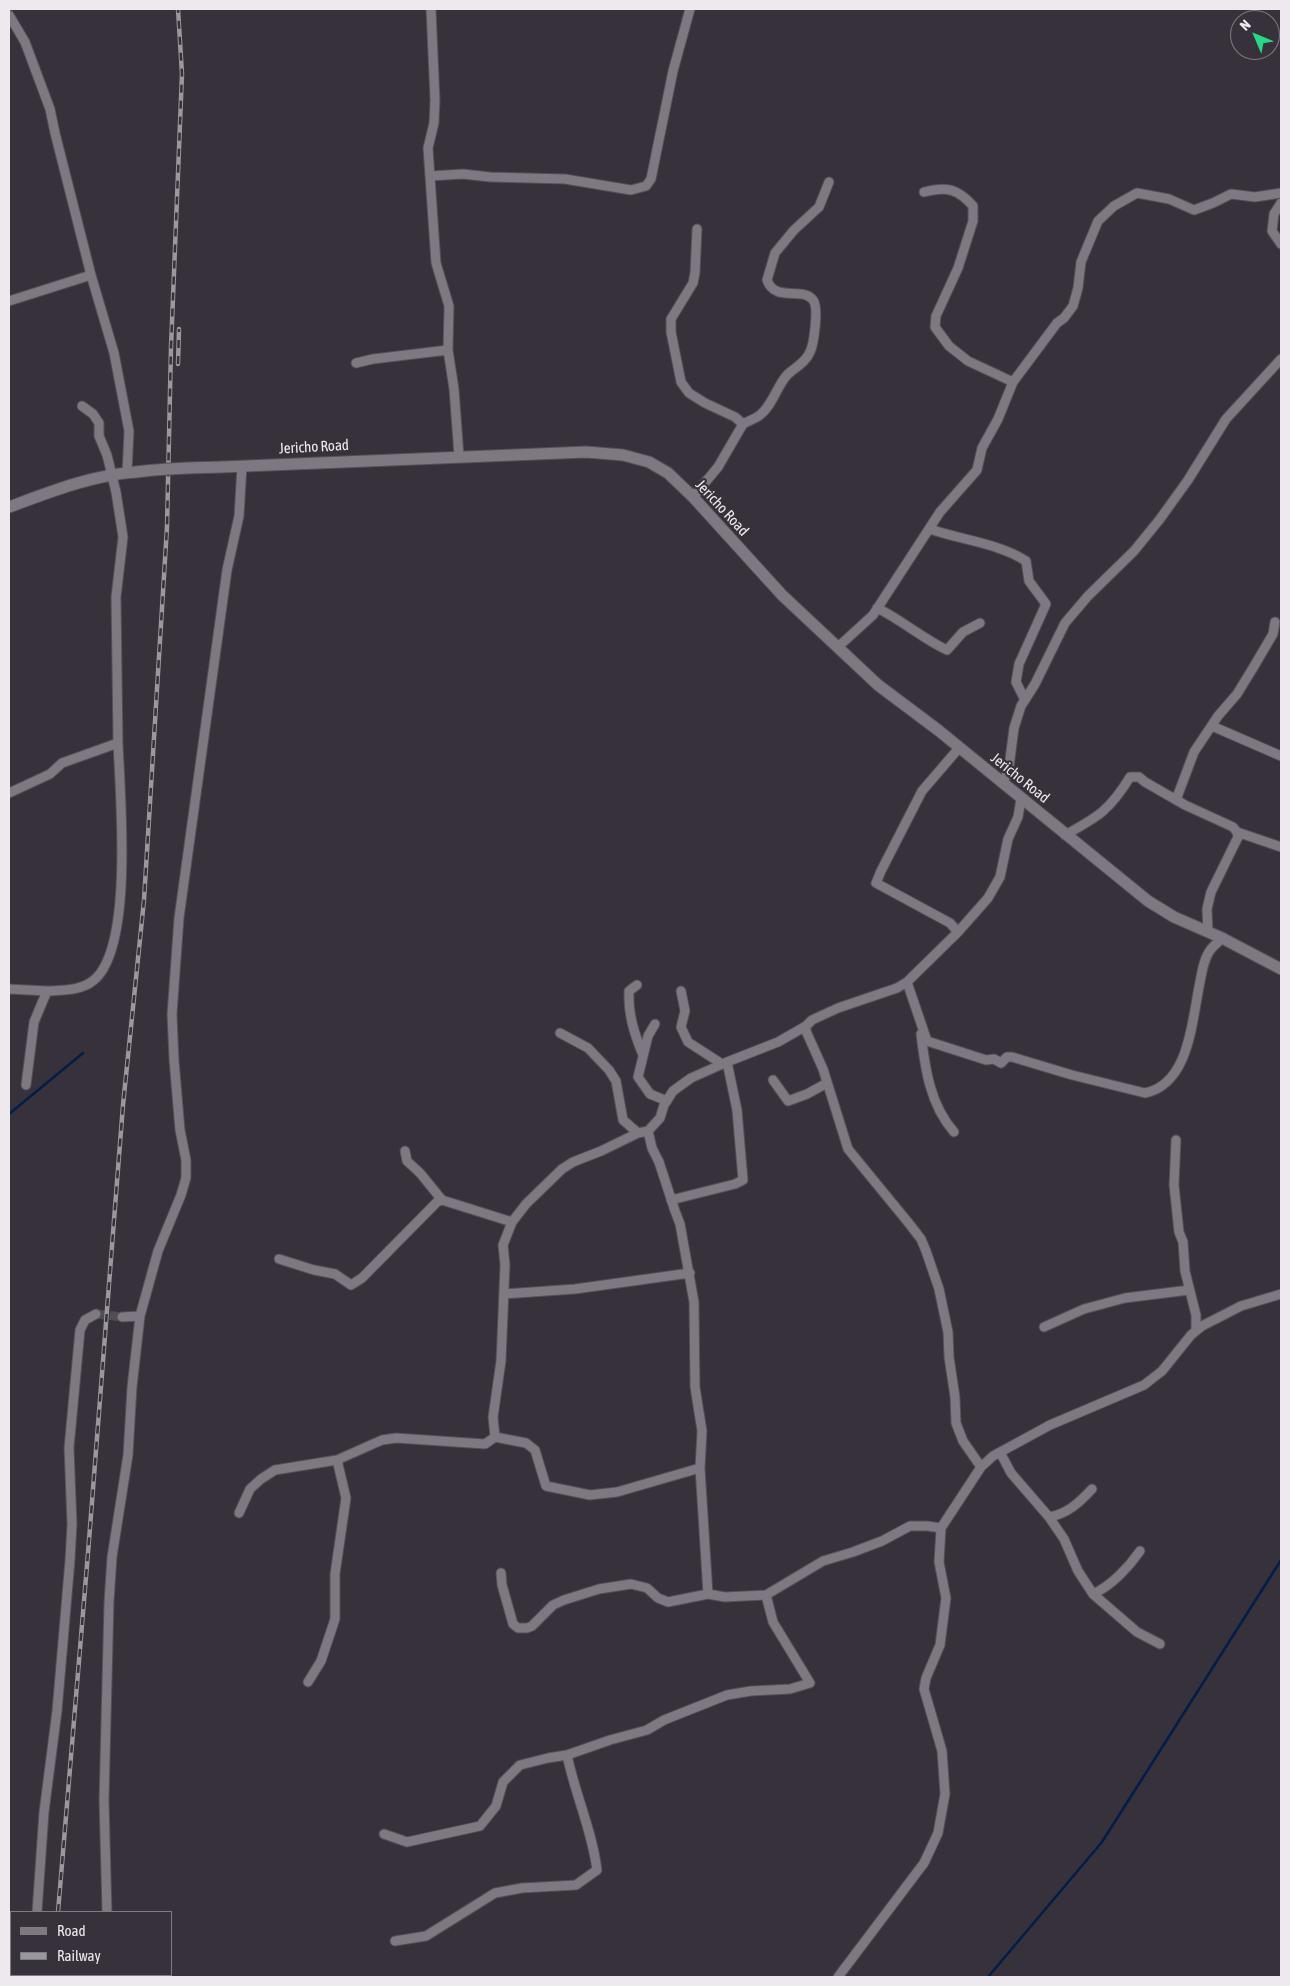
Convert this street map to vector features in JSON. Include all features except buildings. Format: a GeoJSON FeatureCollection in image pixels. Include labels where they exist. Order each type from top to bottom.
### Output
{"type":"FeatureCollection","features":[{"type":"Feature","properties":{"kind":"street"},"geometry":{"type":"LineString","coordinates":[[431,9],[435,100],[434,123],[428,148],[436,263],[449,306],[448,350],[454,389],[459,456]]}},
{"type":"Feature","properties":{"kind":"street"},"geometry":{"type":"LineString","coordinates":[[430,176],[463,174],[490,177],[565,179],[631,190],[646,186],[651,178],[673,72],[690,9]]}},
{"type":"Feature","properties":{"kind":"street"},"geometry":{"type":"LineString","coordinates":[[9,15],[25,42],[50,109],[91,275],[114,353],[129,431],[131,472]]}},
{"type":"Feature","properties":{"kind":"street"},"geometry":{"type":"LineString","coordinates":[[693,497],[718,467],[743,424],[760,415],[788,375],[811,352],[817,310],[814,301],[801,294],[781,293],[773,289],[767,280],[775,253],[794,230],[819,207],[829,182]]}},
{"type":"Feature","properties":{"kind":"street"},"geometry":{"type":"LineString","coordinates":[[924,192],[945,188],[958,192],[973,206],[974,221],[958,268],[936,316],[935,327],[950,346],[968,361],[1014,382]]}},
{"type":"Feature","properties":{"kind":"street"},"geometry":{"type":"LineString","coordinates":[[838,647],[873,615],[940,512],[977,470],[982,448],[998,419],[1014,382],[1057,323],[1064,318],[1073,306],[1078,288],[1081,262],[1098,220],[1114,206],[1137,193],[1169,199],[1194,210],[1213,204],[1231,194],[1255,197],[1281,194]]}},
{"type":"Feature","properties":{"kind":"street"},"geometry":{"type":"LineString","coordinates":[[1281,203],[1274,214],[1272,231],[1281,244]]}},
{"type":"Feature","properties":{"kind":"street"},"geometry":{"type":"LineString","coordinates":[[697,229],[693,283],[671,319],[671,332],[681,382],[689,393],[735,417],[743,424]]}},
{"type":"Feature","properties":{"kind":"street"},"geometry":{"type":"LineString","coordinates":[[9,302],[91,275]]}},
{"type":"Feature","properties":{"kind":"street"},"geometry":{"type":"LineString","coordinates":[[356,363],[373,359],[448,350]]}},
{"type":"Feature","properties":{"kind":"street"},"geometry":{"type":"LineString","coordinates":[[1003,784],[1009,767],[1014,728],[1025,700],[1065,623],[1088,596],[1134,551],[1188,480],[1226,419],[1281,359]]}},
{"type":"Feature","properties":{"kind":"street"},"geometry":{"type":"LineString","coordinates":[[9,989],[47,991],[75,989],[87,985],[104,969],[117,930],[121,892],[122,830],[118,743],[116,597],[123,537],[112,475],[107,455],[99,436],[99,423],[93,414],[82,406]]}},
{"type":"Feature","properties":{"kind":"street","name":"Jericho Road"},"geometry":{"type":"LineString","coordinates":[[9,507],[62,488],[112,475],[167,468],[176,470],[459,456],[586,452],[623,455],[648,462],[668,473],[693,497],[782,595],[878,685],[959,748],[1065,835],[1148,901],[1174,917],[1222,938],[1281,969]]}},
{"type":"Feature","properties":{"kind":"street"},"geometry":{"type":"LineString","coordinates":[[107,1911],[104,1818],[108,1602],[112,1557],[128,1455],[132,1387],[140,1316],[158,1251],[181,1196],[186,1178],[186,1160],[180,1130],[174,1060],[172,1014],[179,918],[226,570],[239,516],[242,466]]}},
{"type":"Feature","properties":{"kind":"street"},"geometry":{"type":"LineString","coordinates":[[930,528],[951,537],[1016,555],[1026,561],[1029,581],[1046,604],[1019,664],[1016,682],[1025,700]]}},
{"type":"Feature","properties":{"kind":"street"},"geometry":{"type":"LineString","coordinates":[[877,608],[947,650],[962,632],[980,623]]}},
{"type":"Feature","properties":{"kind":"street"},"geometry":{"type":"LineString","coordinates":[[1176,800],[1194,752],[1237,694],[1273,634],[1275,622]]}},
{"type":"Feature","properties":{"kind":"street"},"geometry":{"type":"LineString","coordinates":[[1212,726],[1281,756]]}},
{"type":"Feature","properties":{"kind":"street"},"geometry":{"type":"LineString","coordinates":[[9,793],[50,774],[62,763],[118,743]]}},
{"type":"Feature","properties":{"kind":"street"},"geometry":{"type":"LineString","coordinates":[[958,932],[950,922],[876,883],[922,791],[959,748]]}},
{"type":"Feature","properties":{"kind":"street"},"geometry":{"type":"LineString","coordinates":[[1065,835],[1099,816],[1119,794],[1130,777],[1139,777],[1144,782],[1176,800],[1233,827],[1238,837],[1211,892],[1207,909],[1208,932]]}},
{"type":"Feature","properties":{"kind":"street"},"geometry":{"type":"LineString","coordinates":[[494,1437],[493,1417],[501,1361],[504,1294],[503,1245],[512,1222],[526,1204],[562,1169],[573,1162],[648,1130],[660,1118],[673,1091],[691,1078],[778,1042],[806,1026],[812,1020],[838,1008],[897,988],[907,982],[958,932],[988,898],[995,887],[1004,866],[1008,839],[1018,817],[1021,799]]}},
{"type":"Feature","properties":{"kind":"street"},"geometry":{"type":"LineString","coordinates":[[1236,832],[1281,847]]}},
{"type":"Feature","properties":{"kind":"street"},"geometry":{"type":"LineString","coordinates":[[907,982],[927,1041],[986,1060],[994,1060],[1001,1063],[1007,1057],[1012,1057],[1072,1075],[1145,1093],[1154,1091],[1162,1086],[1177,1071],[1184,1055],[1203,968],[1211,949],[1222,938]]}},
{"type":"Feature","properties":{"kind":"street"},"geometry":{"type":"LineString","coordinates":[[637,985],[629,991],[628,1007],[634,1035],[644,1055]]}},
{"type":"Feature","properties":{"kind":"street"},"geometry":{"type":"LineString","coordinates":[[26,1085],[34,1022],[47,991]]}},
{"type":"Feature","properties":{"kind":"street"},"geometry":{"type":"LineString","coordinates":[[671,1200],[743,1180],[737,1110],[724,1063],[688,1042],[681,1027],[685,1011],[680,992]]}},
{"type":"Feature","properties":{"kind":"street"},"geometry":{"type":"LineString","coordinates":[[919,1016],[927,1076],[944,1121],[954,1132]]}},
{"type":"Feature","properties":{"kind":"street"},"geometry":{"type":"LineString","coordinates":[[655,1024],[648,1036],[638,1077],[650,1094],[667,1101]]}},
{"type":"Feature","properties":{"kind":"street"},"geometry":{"type":"LineString","coordinates":[[806,1026],[806,1031],[827,1083],[848,1149],[907,1221],[921,1240],[926,1251],[939,1289],[948,1332],[949,1357],[956,1397],[958,1431],[981,1467]]}},
{"type":"Feature","properties":{"kind":"street"},"geometry":{"type":"LineString","coordinates":[[560,1034],[588,1048],[609,1070],[616,1080],[623,1120],[638,1133]]}},
{"type":"Feature","properties":{"kind":"street"},"geometry":{"type":"LineString","coordinates":[[773,1080],[788,1101],[807,1094],[827,1083]]}},
{"type":"Feature","properties":{"kind":"street"},"geometry":{"type":"LineString","coordinates":[[648,1130],[680,1224],[694,1302],[695,1387],[702,1431],[700,1468],[708,1594]]}},
{"type":"Feature","properties":{"kind":"street"},"geometry":{"type":"LineString","coordinates":[[1176,1140],[1174,1185],[1179,1232],[1183,1242],[1189,1290],[1196,1315],[1196,1330]]}},
{"type":"Feature","properties":{"kind":"street"},"geometry":{"type":"LineString","coordinates":[[405,1152],[407,1161],[420,1173],[442,1200],[512,1222]]}},
{"type":"Feature","properties":{"kind":"street"},"geometry":{"type":"LineString","coordinates":[[279,1259],[334,1274],[353,1285],[437,1202],[442,1200]]}},
{"type":"Feature","properties":{"kind":"street"},"geometry":{"type":"LineString","coordinates":[[504,1294],[575,1289],[690,1274]]}},
{"type":"Feature","properties":{"kind":"street"},"geometry":{"type":"LineString","coordinates":[[1044,1326],[1084,1309],[1125,1298],[1189,1290]]}},
{"type":"Feature","properties":{"kind":"street"},"geometry":{"type":"LineString","coordinates":[[838,1977],[924,1863],[938,1833],[945,1794],[942,1750],[924,1689],[926,1678],[940,1645],[946,1598],[939,1562],[941,1528],[981,1467],[1000,1452],[1076,1412],[1115,1399],[1144,1385],[1162,1371],[1196,1330],[1222,1314],[1281,1294]]}},
{"type":"Feature","properties":{"kind":"street"},"geometry":{"type":"LineString","coordinates":[[37,1911],[44,1812],[57,1711],[70,1560],[72,1524],[68,1448],[80,1330],[85,1320],[96,1314]]}},
{"type":"Feature","properties":{"kind":"street"},"geometry":{"type":"LineString","coordinates":[[122,1317],[140,1316]]}},
{"type":"Feature","properties":{"kind":"street"},"geometry":{"type":"LineString","coordinates":[[239,1513],[250,1490],[260,1479],[275,1470],[337,1460],[382,1440],[396,1438],[485,1444],[494,1437],[526,1443],[535,1450],[546,1486],[590,1495],[616,1492],[700,1468]]}},
{"type":"Feature","properties":{"kind":"street"},"geometry":{"type":"LineString","coordinates":[[1000,1452],[1011,1472],[1049,1517],[1064,1539],[1078,1571],[1093,1594],[1137,1632],[1160,1644]]}},
{"type":"Feature","properties":{"kind":"street"},"geometry":{"type":"LineString","coordinates":[[308,1682],[321,1661],[334,1619],[335,1574],[346,1498],[337,1460]]}},
{"type":"Feature","properties":{"kind":"street"},"geometry":{"type":"LineString","coordinates":[[1049,1517],[1060,1515],[1075,1506],[1092,1489]]}},
{"type":"Feature","properties":{"kind":"street"},"geometry":{"type":"LineString","coordinates":[[502,1574],[502,1584],[511,1618],[513,1624],[518,1628],[532,1626],[553,1605],[599,1589],[632,1584],[647,1588],[658,1598],[668,1602],[708,1594],[725,1597],[766,1595],[823,1561],[882,1541],[910,1526],[941,1528]]}},
{"type":"Feature","properties":{"kind":"street"},"geometry":{"type":"LineString","coordinates":[[1093,1594],[1101,1591],[1125,1569],[1140,1551]]}},
{"type":"Feature","properties":{"kind":"street"},"geometry":{"type":"LineString","coordinates":[[384,1834],[407,1842],[480,1826],[496,1806],[503,1782],[520,1765],[567,1755],[647,1730],[664,1720],[727,1695],[751,1691],[790,1689],[810,1683],[773,1622],[766,1595]]}},
{"type":"Feature","properties":{"kind":"street"},"geometry":{"type":"LineString","coordinates":[[395,1941],[426,1936],[495,1892],[522,1888],[576,1885],[597,1870],[594,1848],[571,1775],[567,1755]]}},
{"type":"Feature","properties":{"kind":"waterway"},"geometry":{"type":"LineString","coordinates":[[9,1114],[83,1053]]}},
{"type":"Feature","properties":{"kind":"waterway"},"geometry":{"type":"LineString","coordinates":[[988,1977],[1102,1842],[1281,1560]]}},
{"type":"Feature","properties":{"kind":"tunnel"},"geometry":{"type":"LineString","coordinates":[[96,1314],[122,1317]]}},
{"type":"Feature","properties":{"kind":"railway"},"geometry":{"type":"LineString","coordinates":[[58,1911],[123,1105],[144,900],[167,527],[171,347],[182,74],[178,9]]}},
{"type":"Feature","properties":{"kind":"railway"},"geometry":{"type":"LineString","coordinates":[[178,364],[179,329]]}}]}
